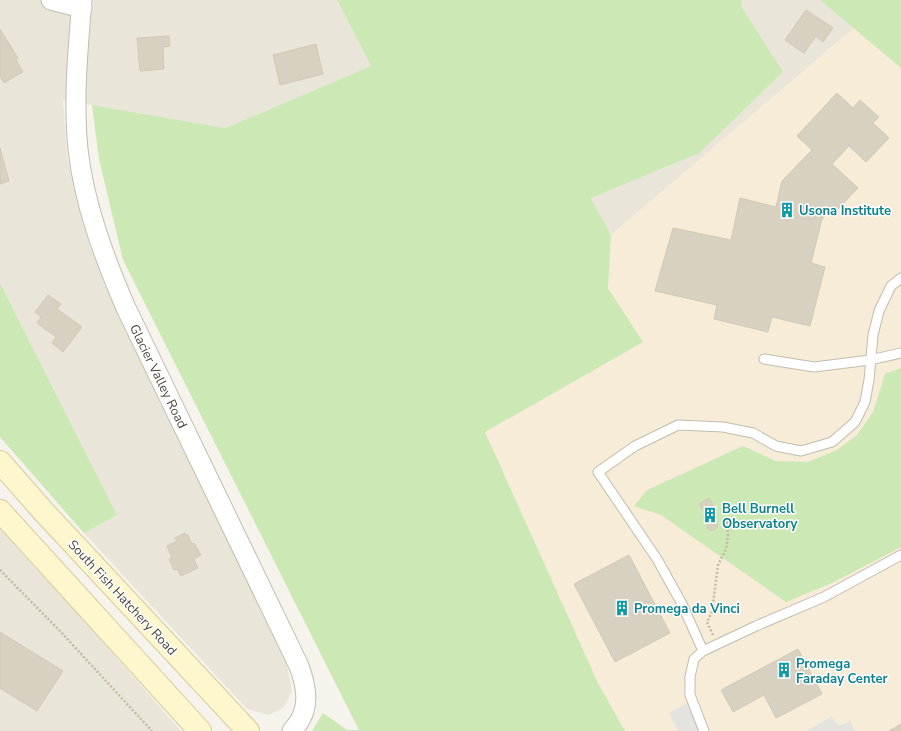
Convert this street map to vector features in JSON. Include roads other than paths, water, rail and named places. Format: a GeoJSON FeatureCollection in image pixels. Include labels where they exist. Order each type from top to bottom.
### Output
{"type":"FeatureCollection","features":[{"type":"Feature","properties":{"kind":"main road","name":"South Fish Hatchery Road"},"geometry":{"type":"LineString","coordinates":[[0,462],[43,511],[248,731]]}},
{"type":"Feature","properties":{"kind":"main road"},"geometry":{"type":"LineString","coordinates":[[0,511],[200,731]]}},
{"type":"Feature","properties":{"kind":"street"},"geometry":{"type":"LineString","coordinates":[[51,0],[82,4]]}},
{"type":"Feature","properties":{"kind":"street","name":"Glacier Valley Road"},"geometry":{"type":"LineString","coordinates":[[82,4],[75,102],[78,149],[85,190],[95,228],[126,308],[299,666],[304,681],[305,706],[302,717],[292,731]]}},
{"type":"Feature","properties":{"kind":"lane"},"geometry":{"type":"LineString","coordinates":[[703,651],[682,604],[657,559],[598,472],[634,446],[678,425],[722,426],[753,434],[776,446],[801,451],[832,442],[855,422],[865,402],[869,380],[873,335],[879,310],[891,286],[901,278]]}},
{"type":"Feature","properties":{"kind":"lane"},"geometry":{"type":"LineString","coordinates":[[764,359],[814,367],[870,360],[901,353]]}},
{"type":"Feature","properties":{"kind":"lane"},"geometry":{"type":"LineString","coordinates":[[704,731],[690,695],[690,677],[694,659],[703,651],[824,597],[901,555]]}},
{"type":"Feature","properties":{"kind":"place","name":"Usona Institute"},"geometry":{"type":"Point","coordinates":[787,210]}},
{"type":"Feature","properties":{"kind":"place","name":"Bell Burnell Observatory"},"geometry":{"type":"Point","coordinates":[710,515]}},
{"type":"Feature","properties":{"kind":"place","name":"Promega da Vinci"},"geometry":{"type":"Point","coordinates":[622,608]}},
{"type":"Feature","properties":{"kind":"place","name":"Promega Faraday Center"},"geometry":{"type":"Point","coordinates":[784,670]}}]}
